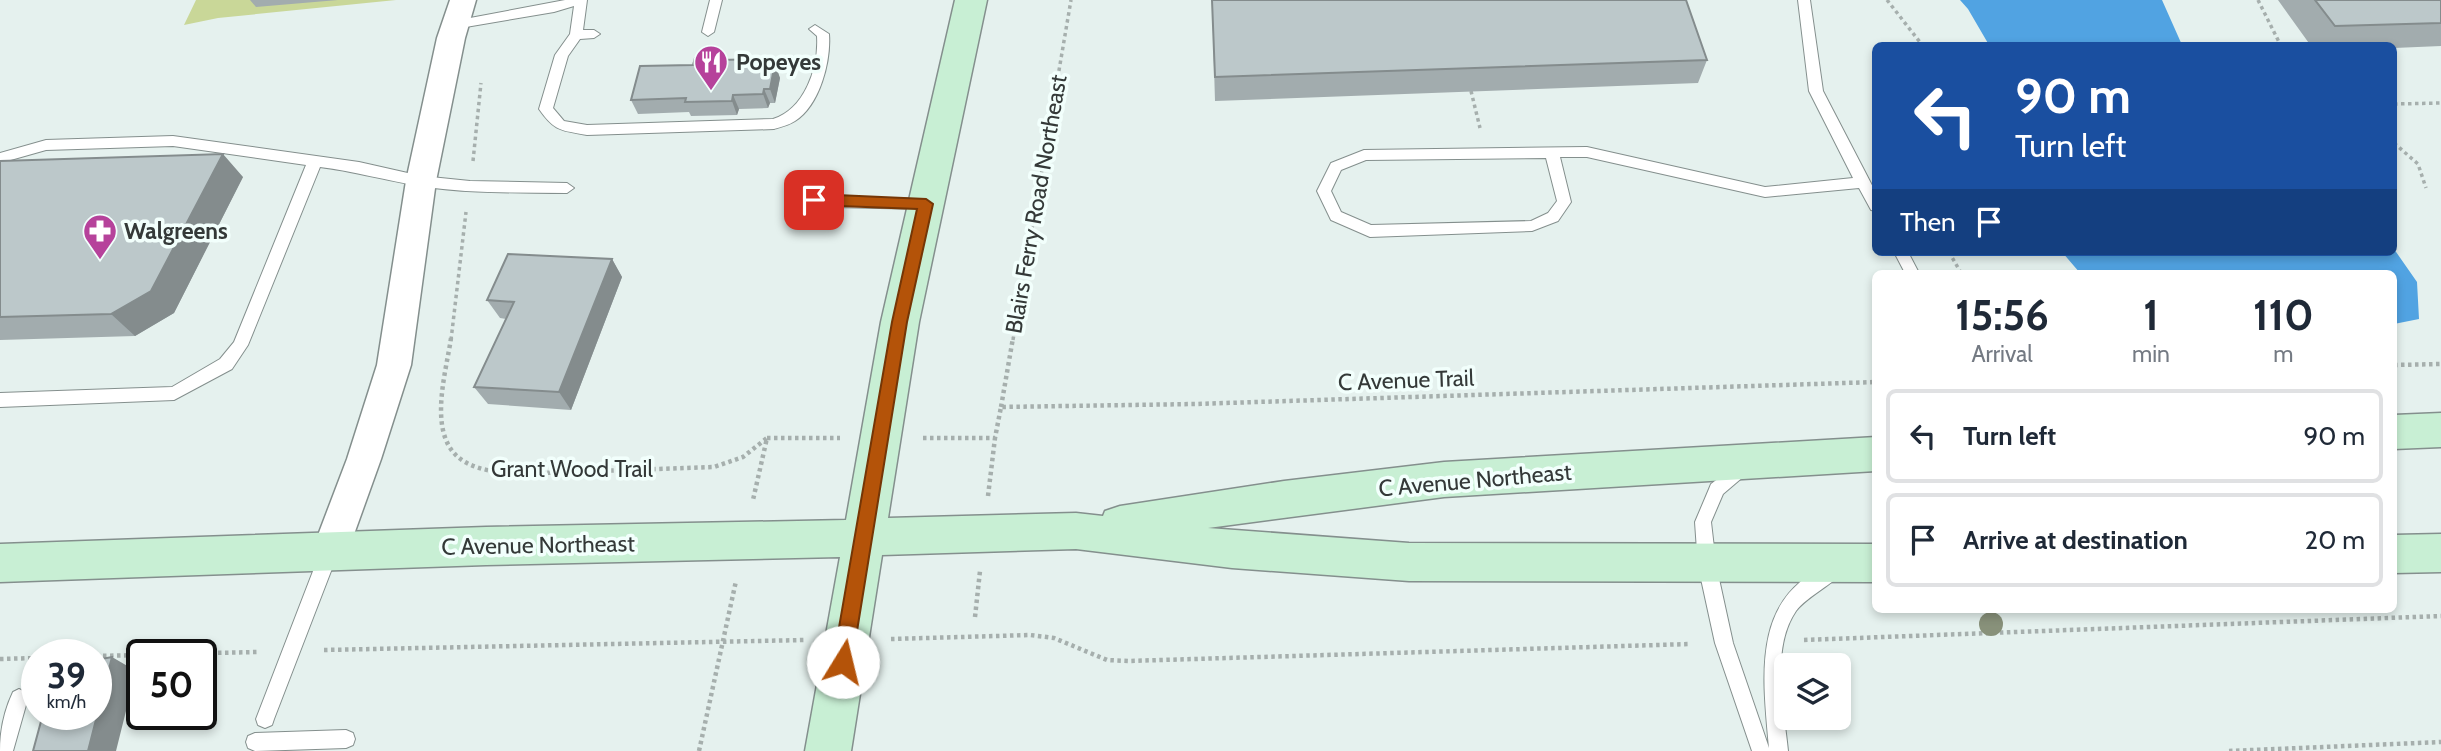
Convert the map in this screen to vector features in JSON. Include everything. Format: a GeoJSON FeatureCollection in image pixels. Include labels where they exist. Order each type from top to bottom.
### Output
{"type":"FeatureCollection","features":[{"type":"Feature","properties":{"kind":"main road"},"geometry":{"type":"LineString","coordinates":[[828,751],[900,322],[971,0]]}},
{"type":"Feature","properties":{"kind":"main road"},"geometry":{"type":"LineString","coordinates":[[2397,432],[2441,430]]}},
{"type":"Feature","properties":{"kind":"main road","name":"C Avenue Northeast"},"geometry":{"type":"LineString","coordinates":[[0,563],[330,551],[1076,531],[1231,505],[1384,486],[1558,472],[1872,454]]}},
{"type":"Feature","properties":{"kind":"main road","name":"C Avenue Northeast"},"geometry":{"type":"LineString","coordinates":[[1076,531],[1232,549],[1409,562],[1707,565],[1864,563]]}},
{"type":"Feature","properties":{"kind":"main road"},"geometry":{"type":"LineString","coordinates":[[2397,554],[2441,553]]}},
{"type":"Feature","properties":{"kind":"street"},"geometry":{"type":"LineString","coordinates":[[330,551],[364,459],[394,365],[421,181],[456,21]]}},
{"type":"Feature","properties":{"kind":"lane"},"geometry":{"type":"LineString","coordinates":[[456,21],[554,8],[580,0],[576,35],[562,55],[546,108],[560,125],[587,130],[774,124],[793,117],[808,102],[825,44],[823,34],[815,29]]}},
{"type":"Feature","properties":{"kind":"lane"},"geometry":{"type":"LineString","coordinates":[[708,32],[716,0]]}},
{"type":"Feature","properties":{"kind":"lane"},"geometry":{"type":"LineString","coordinates":[[1804,0],[1816,91],[1872,199]]}},
{"type":"Feature","properties":{"kind":"lane"},"geometry":{"type":"LineString","coordinates":[[576,35],[594,34]]}},
{"type":"Feature","properties":{"kind":"lane"},"geometry":{"type":"LineString","coordinates":[[0,158],[46,145],[173,141],[359,167],[421,181],[470,186],[568,188]]}},
{"type":"Feature","properties":{"kind":"lane"},"geometry":{"type":"LineString","coordinates":[[1552,152],[1563,202],[1553,217],[1532,226],[1370,230],[1336,216],[1324,191],[1336,167],[1364,155],[1552,152],[1587,152],[1765,192],[1863,182]]}},
{"type":"Feature","properties":{"kind":"lane"},"geometry":{"type":"LineString","coordinates":[[0,400],[174,393],[226,364],[240,345],[315,161]]}},
{"type":"Feature","properties":{"kind":"lane"},"geometry":{"type":"LineString","coordinates":[[796,197],[833,202],[926,204]]}},
{"type":"Feature","properties":{"kind":"lane"},"geometry":{"type":"LineString","coordinates":[[1749,462],[1717,489],[1703,522],[1707,565],[1724,643],[1761,751]]}},
{"type":"Feature","properties":{"kind":"lane"},"geometry":{"type":"LineString","coordinates":[[265,719],[330,551]]}},
{"type":"Feature","properties":{"kind":"lane"},"geometry":{"type":"LineString","coordinates":[[1779,751],[1771,679],[1774,641],[1781,622],[1796,600],[1822,577],[1864,563]]}},
{"type":"Feature","properties":{"kind":"lane"},"geometry":{"type":"LineString","coordinates":[[4,751],[19,698]]}},
{"type":"Feature","properties":{"kind":"lane"},"geometry":{"type":"LineString","coordinates":[[255,741],[346,739]]}},
{"type":"Feature","properties":{"kind":"path","name":"Blairs Ferry Road Northeast"},"geometry":{"type":"LineString","coordinates":[[1001,407],[1071,0]]}},
{"type":"Feature","properties":{"kind":"path"},"geometry":{"type":"LineString","coordinates":[[1886,0],[1920,42]]}},
{"type":"Feature","properties":{"kind":"path"},"geometry":{"type":"LineString","coordinates":[[2258,0],[2279,42]]}},
{"type":"Feature","properties":{"kind":"path"},"geometry":{"type":"LineString","coordinates":[[472,168],[481,82]]}},
{"type":"Feature","properties":{"kind":"path"},"geometry":{"type":"LineString","coordinates":[[1471,92],[1480,129]]}},
{"type":"Feature","properties":{"kind":"path"},"geometry":{"type":"LineString","coordinates":[[2397,104],[2441,103]]}},
{"type":"Feature","properties":{"kind":"path"},"geometry":{"type":"LineString","coordinates":[[2397,146],[2418,164],[2426,188]]}},
{"type":"Feature","properties":{"kind":"path","name":"Grant Wood Trail"},"geometry":{"type":"LineString","coordinates":[[464,222],[441,419],[443,439],[456,457],[480,469],[513,474],[714,467],[743,457],[767,438]]}},
{"type":"Feature","properties":{"kind":"path"},"geometry":{"type":"LineString","coordinates":[[2397,365],[2441,363]]}},
{"type":"Feature","properties":{"kind":"path","name":"C Avenue Trail"},"geometry":{"type":"LineString","coordinates":[[1001,407],[1195,404],[1872,382]]}},
{"type":"Feature","properties":{"kind":"path"},"geometry":{"type":"LineString","coordinates":[[993,456],[1001,407]]}},
{"type":"Feature","properties":{"kind":"path"},"geometry":{"type":"LineString","coordinates":[[761,467],[767,438],[787,438]]}},
{"type":"Feature","properties":{"kind":"path"},"geometry":{"type":"LineString","coordinates":[[963,438],[995,438]]}},
{"type":"Feature","properties":{"kind":"path"},"geometry":{"type":"LineString","coordinates":[[1796,640],[2441,616]]}},
{"type":"Feature","properties":{"kind":"path"},"geometry":{"type":"LineString","coordinates":[[955,638],[1030,635],[1055,638],[1107,660],[1128,661],[1690,644]]}},
{"type":"Feature","properties":{"kind":"path"},"geometry":{"type":"LineString","coordinates":[[217,653],[723,642],[699,751]]}},
{"type":"Feature","properties":{"kind":"path"},"geometry":{"type":"LineString","coordinates":[[0,659],[21,658]]}},
{"type":"Feature","properties":{"kind":"path"},"geometry":{"type":"LineString","coordinates":[[2229,751],[2441,742]]}},
{"type":"Feature","properties":{"kind":"green space"},"geometry":{"type":"Polygon","coordinates":[[[196,0],[396,0],[218,18],[184,25],[196,0]]]}},
{"type":"Feature","properties":{"kind":"water"},"geometry":{"type":"Polygon","coordinates":[[[1960,0],[2162,0],[2181,42],[1987,42],[1960,0]]]}},
{"type":"Feature","properties":{"kind":"water"},"geometry":{"type":"Polygon","coordinates":[[[2397,253],[2417,282],[2419,319],[2397,323],[2397,270],[2077,270],[2065,256],[2397,256],[2397,253]]]}},
{"type":"Feature","properties":{"kind":"building"},"geometry":{"type":"Polygon","coordinates":[[[1212,0],[1686,0],[1707,60],[1215,77],[1212,0]]]}},
{"type":"Feature","properties":{"kind":"building"},"geometry":{"type":"Polygon","coordinates":[[[2315,0],[2441,0],[2441,23],[2335,26],[2315,0]]]}},
{"type":"Feature","properties":{"kind":"building"},"geometry":{"type":"Polygon","coordinates":[[[719,57],[719,60],[770,59],[769,63],[775,63],[770,89],[764,89],[763,94],[733,95],[732,101],[685,102],[686,98],[631,100],[640,66],[693,65],[695,58],[719,57]]]}},
{"type":"Feature","properties":{"kind":"building","name":"Walgreens"},"geometry":{"type":"Polygon","coordinates":[[[223,154],[151,291],[111,314],[0,317],[0,161],[223,154]]]}},
{"type":"Feature","properties":{"kind":"building"},"geometry":{"type":"Polygon","coordinates":[[[508,254],[612,259],[559,392],[474,387],[514,302],[487,300],[508,254]]]}},
{"type":"Feature","properties":{"kind":"building"},"geometry":{"type":"Polygon","coordinates":[[[39,730],[93,730],[88,751],[33,751],[39,730]]]}},
{"type":"Feature","properties":{"kind":"place","name":"Popeyes"},"geometry":{"type":"Point","coordinates":[711,92]}},
{"type":"Feature","properties":{"kind":"place","name":"Walgreens"},"geometry":{"type":"Point","coordinates":[100,261]}},
{"type":"Feature","properties":{"kind":"route"},"geometry":{"type":"LineString","coordinates":[[814,200],[926,204],[900,322],[843,662]]}}]}
